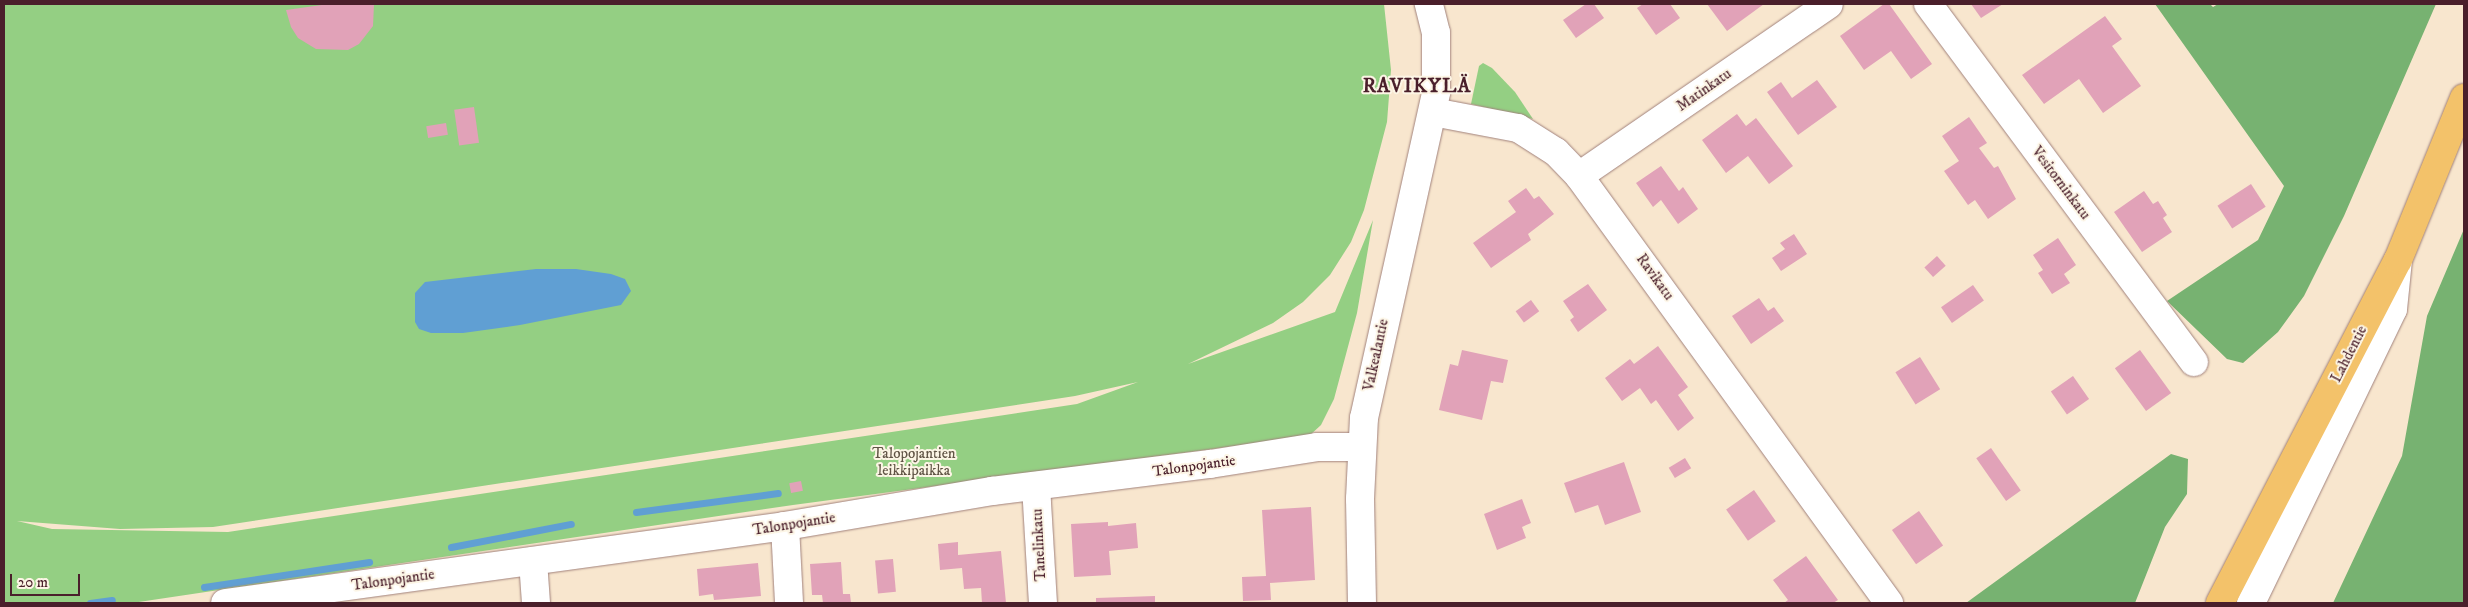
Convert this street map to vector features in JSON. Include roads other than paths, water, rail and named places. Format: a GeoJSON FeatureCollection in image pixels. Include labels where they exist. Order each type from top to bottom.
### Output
{"type":"FeatureCollection","features":[{"type":"Feature","properties":{"kind":"highway","name":"Lahdentie"},"geometry":{"type":"LineString","coordinates":[[2220,603],[2398,260],[2464,98]]}},
{"type":"Feature","properties":{"kind":"street"},"geometry":{"type":"LineString","coordinates":[[1428,4],[1436,32],[1433,112]]}},
{"type":"Feature","properties":{"kind":"street","name":"Matinkatu"},"geometry":{"type":"LineString","coordinates":[[1579,176],[1829,4]]}},
{"type":"Feature","properties":{"kind":"street","name":"Vesitorninkatu"},"geometry":{"type":"LineString","coordinates":[[1928,4],[2194,362]]}},
{"type":"Feature","properties":{"kind":"street","name":"Ravikatu"},"geometry":{"type":"LineString","coordinates":[[1433,112],[1518,128],[1556,152],[1579,176],[1890,603]]}},
{"type":"Feature","properties":{"kind":"street","name":"Valkealantie"},"geometry":{"type":"LineString","coordinates":[[1362,603],[1362,447],[1371,374],[1433,112]]}},
{"type":"Feature","properties":{"kind":"street"},"geometry":{"type":"LineString","coordinates":[[2251,603],[2393,309],[2398,260]]}},
{"type":"Feature","properties":{"kind":"street","name":"Talonpojantie"},"geometry":{"type":"LineString","coordinates":[[225,603],[285,599],[533,561],[785,526],[1036,486],[1210,464],[1316,447],[1362,447]]}},
{"type":"Feature","properties":{"kind":"street","name":"Tanelinkatu"},"geometry":{"type":"LineString","coordinates":[[1036,486],[1043,603]]}},
{"type":"Feature","properties":{"kind":"street"},"geometry":{"type":"LineString","coordinates":[[785,526],[789,603]]}},
{"type":"Feature","properties":{"kind":"street"},"geometry":{"type":"LineString","coordinates":[[533,561],[536,603]]}},
{"type":"Feature","properties":{"kind":"water"},"geometry":{"type":"Polygon","coordinates":[[[536,269],[576,269],[611,274],[625,279],[631,291],[621,305],[520,325],[463,333],[431,333],[419,329],[415,322],[415,293],[425,282],[536,269]]]}},
{"type":"Feature","properties":{"kind":"waterway"},"geometry":{"type":"LineString","coordinates":[[636,512],[778,493]]}},
{"type":"Feature","properties":{"kind":"waterway"},"geometry":{"type":"LineString","coordinates":[[451,547],[571,524]]}},
{"type":"Feature","properties":{"kind":"waterway"},"geometry":{"type":"LineString","coordinates":[[204,587],[369,562]]}},
{"type":"Feature","properties":{"kind":"waterway"},"geometry":{"type":"LineString","coordinates":[[90,603],[112,600]]}},
{"type":"Feature","properties":{"kind":"district","name":"RAVIKYLÄ"},"geometry":{"type":"Point","coordinates":[1417,86]}},
{"type":"Feature","properties":{"kind":"park label","name":"Talopojantien leikkipaikka"},"geometry":{"type":"Point","coordinates":[914,462]}}]}
